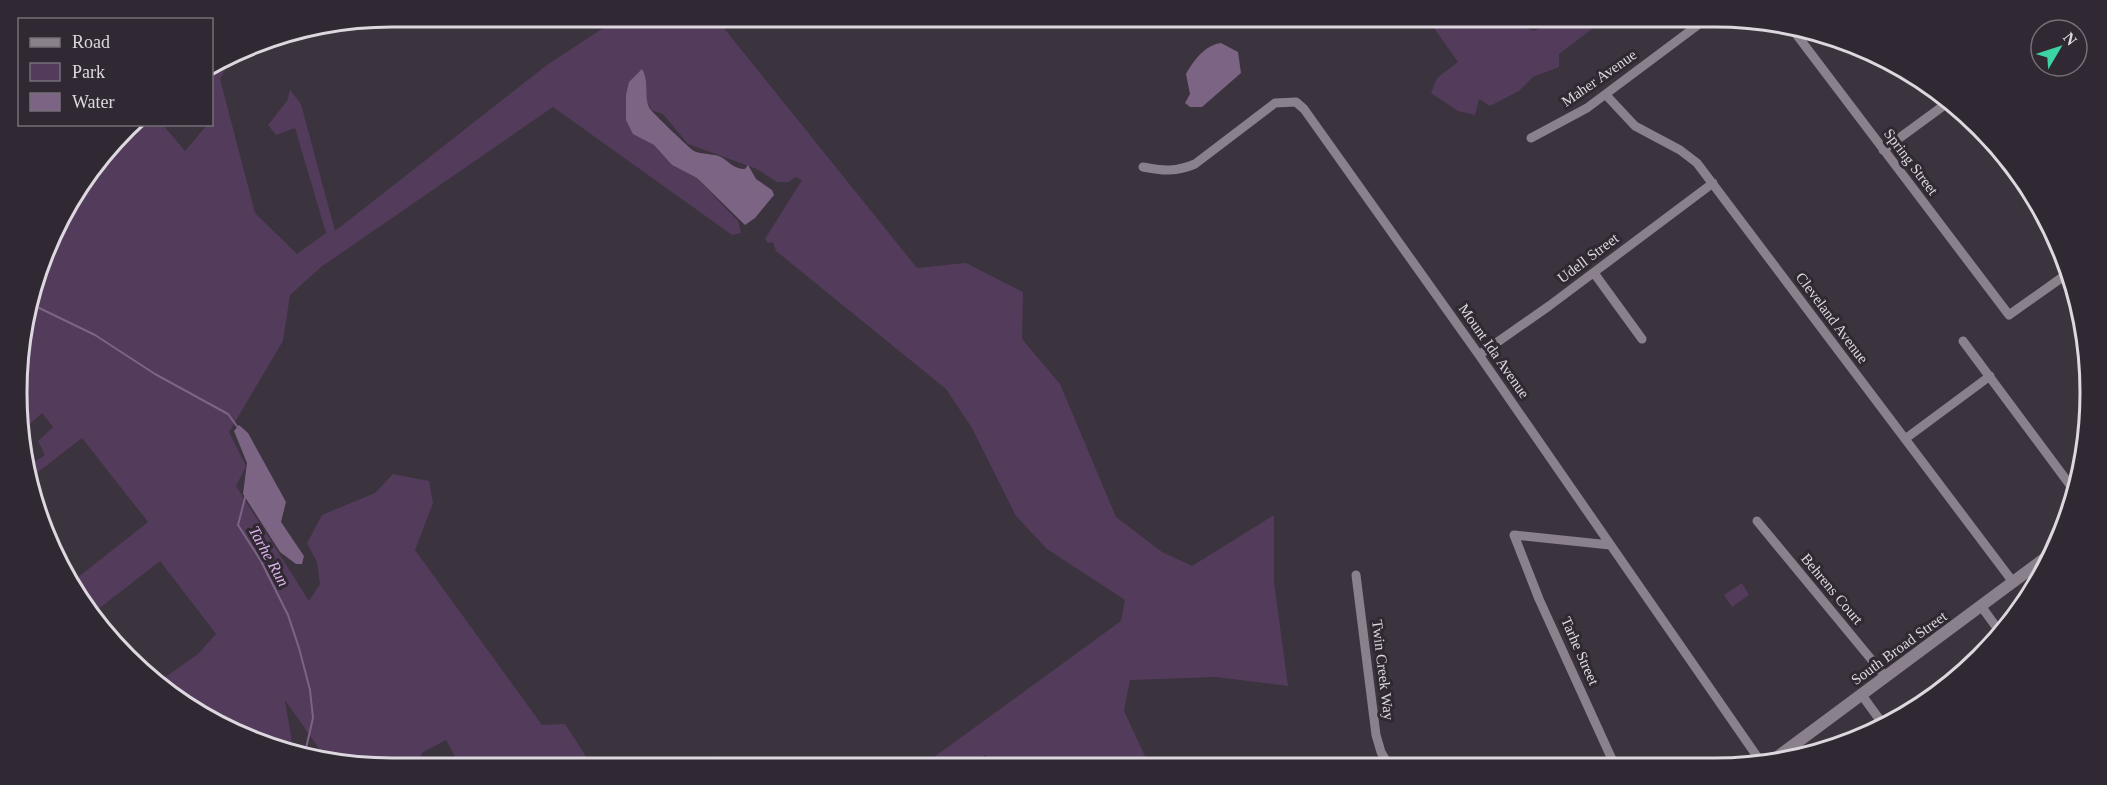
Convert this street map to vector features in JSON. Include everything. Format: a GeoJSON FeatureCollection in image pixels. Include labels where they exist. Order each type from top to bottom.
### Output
{"type":"FeatureCollection","features":[{"type":"Feature","properties":{"kind":"street","name":"Maher Avenue"},"geometry":{"type":"LineString","coordinates":[[1531,138],[1587,108],[1695,27]]}},
{"type":"Feature","properties":{"kind":"street","name":"Spring Street"},"geometry":{"type":"LineString","coordinates":[[1798,37],[2009,315],[2062,278]]}},
{"type":"Feature","properties":{"kind":"street","name":"Cleveland Avenue"},"geometry":{"type":"LineString","coordinates":[[1606,94],[1626,119],[1689,156],[1713,183],[2013,582]]}},
{"type":"Feature","properties":{"kind":"street","name":"Mount Ida Avenue"},"geometry":{"type":"LineString","coordinates":[[1143,167],[1169,172],[1182,170],[1195,164],[1275,103],[1296,102],[1304,109],[1479,355],[1756,755]]}},
{"type":"Feature","properties":{"kind":"street"},"geometry":{"type":"LineString","coordinates":[[1883,150],[1942,107]]}},
{"type":"Feature","properties":{"kind":"street","name":"Udell Street"},"geometry":{"type":"LineString","coordinates":[[1479,355],[1594,273],[1713,183]]}},
{"type":"Feature","properties":{"kind":"street"},"geometry":{"type":"LineString","coordinates":[[1594,273],[1642,339]]}},
{"type":"Feature","properties":{"kind":"street"},"geometry":{"type":"LineString","coordinates":[[1963,341],[2069,483]]}},
{"type":"Feature","properties":{"kind":"street"},"geometry":{"type":"LineString","coordinates":[[1905,439],[1990,376]]}},
{"type":"Feature","properties":{"kind":"street","name":"Behrens Court"},"geometry":{"type":"LineString","coordinates":[[1757,521],[1885,676]]}},
{"type":"Feature","properties":{"kind":"street","name":"Tarhe Street"},"geometry":{"type":"LineString","coordinates":[[1610,545],[1514,535],[1517,549],[1611,758]]}},
{"type":"Feature","properties":{"kind":"street","name":"South Broad Street"},"geometry":{"type":"LineString","coordinates":[[1785,751],[2036,565]]}},
{"type":"Feature","properties":{"kind":"street","name":"Twin Creek Way"},"geometry":{"type":"LineString","coordinates":[[1356,575],[1376,735],[1384,758]]}},
{"type":"Feature","properties":{"kind":"street"},"geometry":{"type":"LineString","coordinates":[[1981,606],[1995,626]]}},
{"type":"Feature","properties":{"kind":"street"},"geometry":{"type":"LineString","coordinates":[[1861,694],[1879,719]]}},
{"type":"Feature","properties":{"kind":"green space"},"geometry":{"type":"Polygon","coordinates":[[[605,27],[723,27],[917,268],[966,263],[1023,292],[1022,339],[1060,384],[1116,517],[1162,552],[1192,566],[1274,515],[1274,582],[1288,686],[1216,677],[1130,680],[1124,711],[1146,758],[989,758],[985,755],[979,758],[933,758],[1121,621],[1125,600],[1047,549],[1016,516],[972,428],[946,389],[776,251],[773,242],[768,243],[765,239],[802,180],[795,177],[789,182],[777,182],[757,169],[688,144],[663,114],[651,110],[646,99],[645,74],[633,133],[654,145],[672,165],[697,178],[738,221],[741,233],[732,235],[553,107],[321,267],[290,295],[283,341],[229,432],[246,466],[236,486],[309,601],[320,584],[317,562],[307,543],[322,515],[375,493],[393,474],[429,481],[433,503],[415,550],[542,725],[565,724],[587,758],[456,758],[446,740],[423,752],[420,758],[369,757],[321,751],[285,700],[292,744],[231,720],[189,696],[165,678],[198,654],[216,634],[160,561],[99,609],[78,578],[148,522],[82,438],[36,474],[34,462],[45,455],[38,441],[53,427],[42,413],[30,424],[29,422],[28,369],[34,321],[46,275],[55,253],[89,189],[118,152],[143,126],[164,126],[185,151],[206,126],[213,126],[213,74],[226,67],[220,79],[255,213],[297,254],[326,233],[295,128],[276,135],[268,125],[287,101],[290,90],[301,104],[335,231],[547,65],[605,27]]]}},
{"type":"Feature","properties":{"kind":"green space"},"geometry":{"type":"Polygon","coordinates":[[[1433,27],[1524,27],[1534,31],[1542,27],[1595,27],[1559,54],[1559,67],[1533,77],[1519,91],[1490,106],[1479,99],[1475,115],[1458,111],[1431,93],[1437,78],[1458,62],[1433,27]]]}},
{"type":"Feature","properties":{"kind":"green space"},"geometry":{"type":"Polygon","coordinates":[[[1742,583],[1749,595],[1732,607],[1724,595],[1742,583]]]}},
{"type":"Feature","properties":{"kind":"water"},"geometry":{"type":"Polygon","coordinates":[[[1221,43],[1238,52],[1241,73],[1202,107],[1190,107],[1185,103],[1190,94],[1186,74],[1205,50],[1221,43]]]}},
{"type":"Feature","properties":{"kind":"water"},"geometry":{"type":"Polygon","coordinates":[[[642,69],[646,79],[650,109],[679,138],[694,151],[721,157],[737,168],[745,169],[748,165],[756,179],[772,190],[774,195],[755,218],[745,225],[697,178],[672,165],[654,145],[633,134],[626,120],[626,95],[629,82],[642,69]]]}},
{"type":"Feature","properties":{"kind":"water"},"geometry":{"type":"Polygon","coordinates":[[[239,425],[248,433],[286,502],[281,522],[304,556],[302,564],[296,564],[280,552],[243,494],[247,463],[234,431],[239,425]]]}},
{"type":"Feature","properties":{"kind":"waterway","name":"Tarhe Run"},"geometry":{"type":"LineString","coordinates":[[37,307],[95,335],[155,374],[228,414],[239,429]]}},
{"type":"Feature","properties":{"kind":"waterway","name":"Tarhe Run"},"geometry":{"type":"LineString","coordinates":[[246,494],[238,525],[261,561],[288,615],[310,690],[313,718],[306,748]]}}]}
